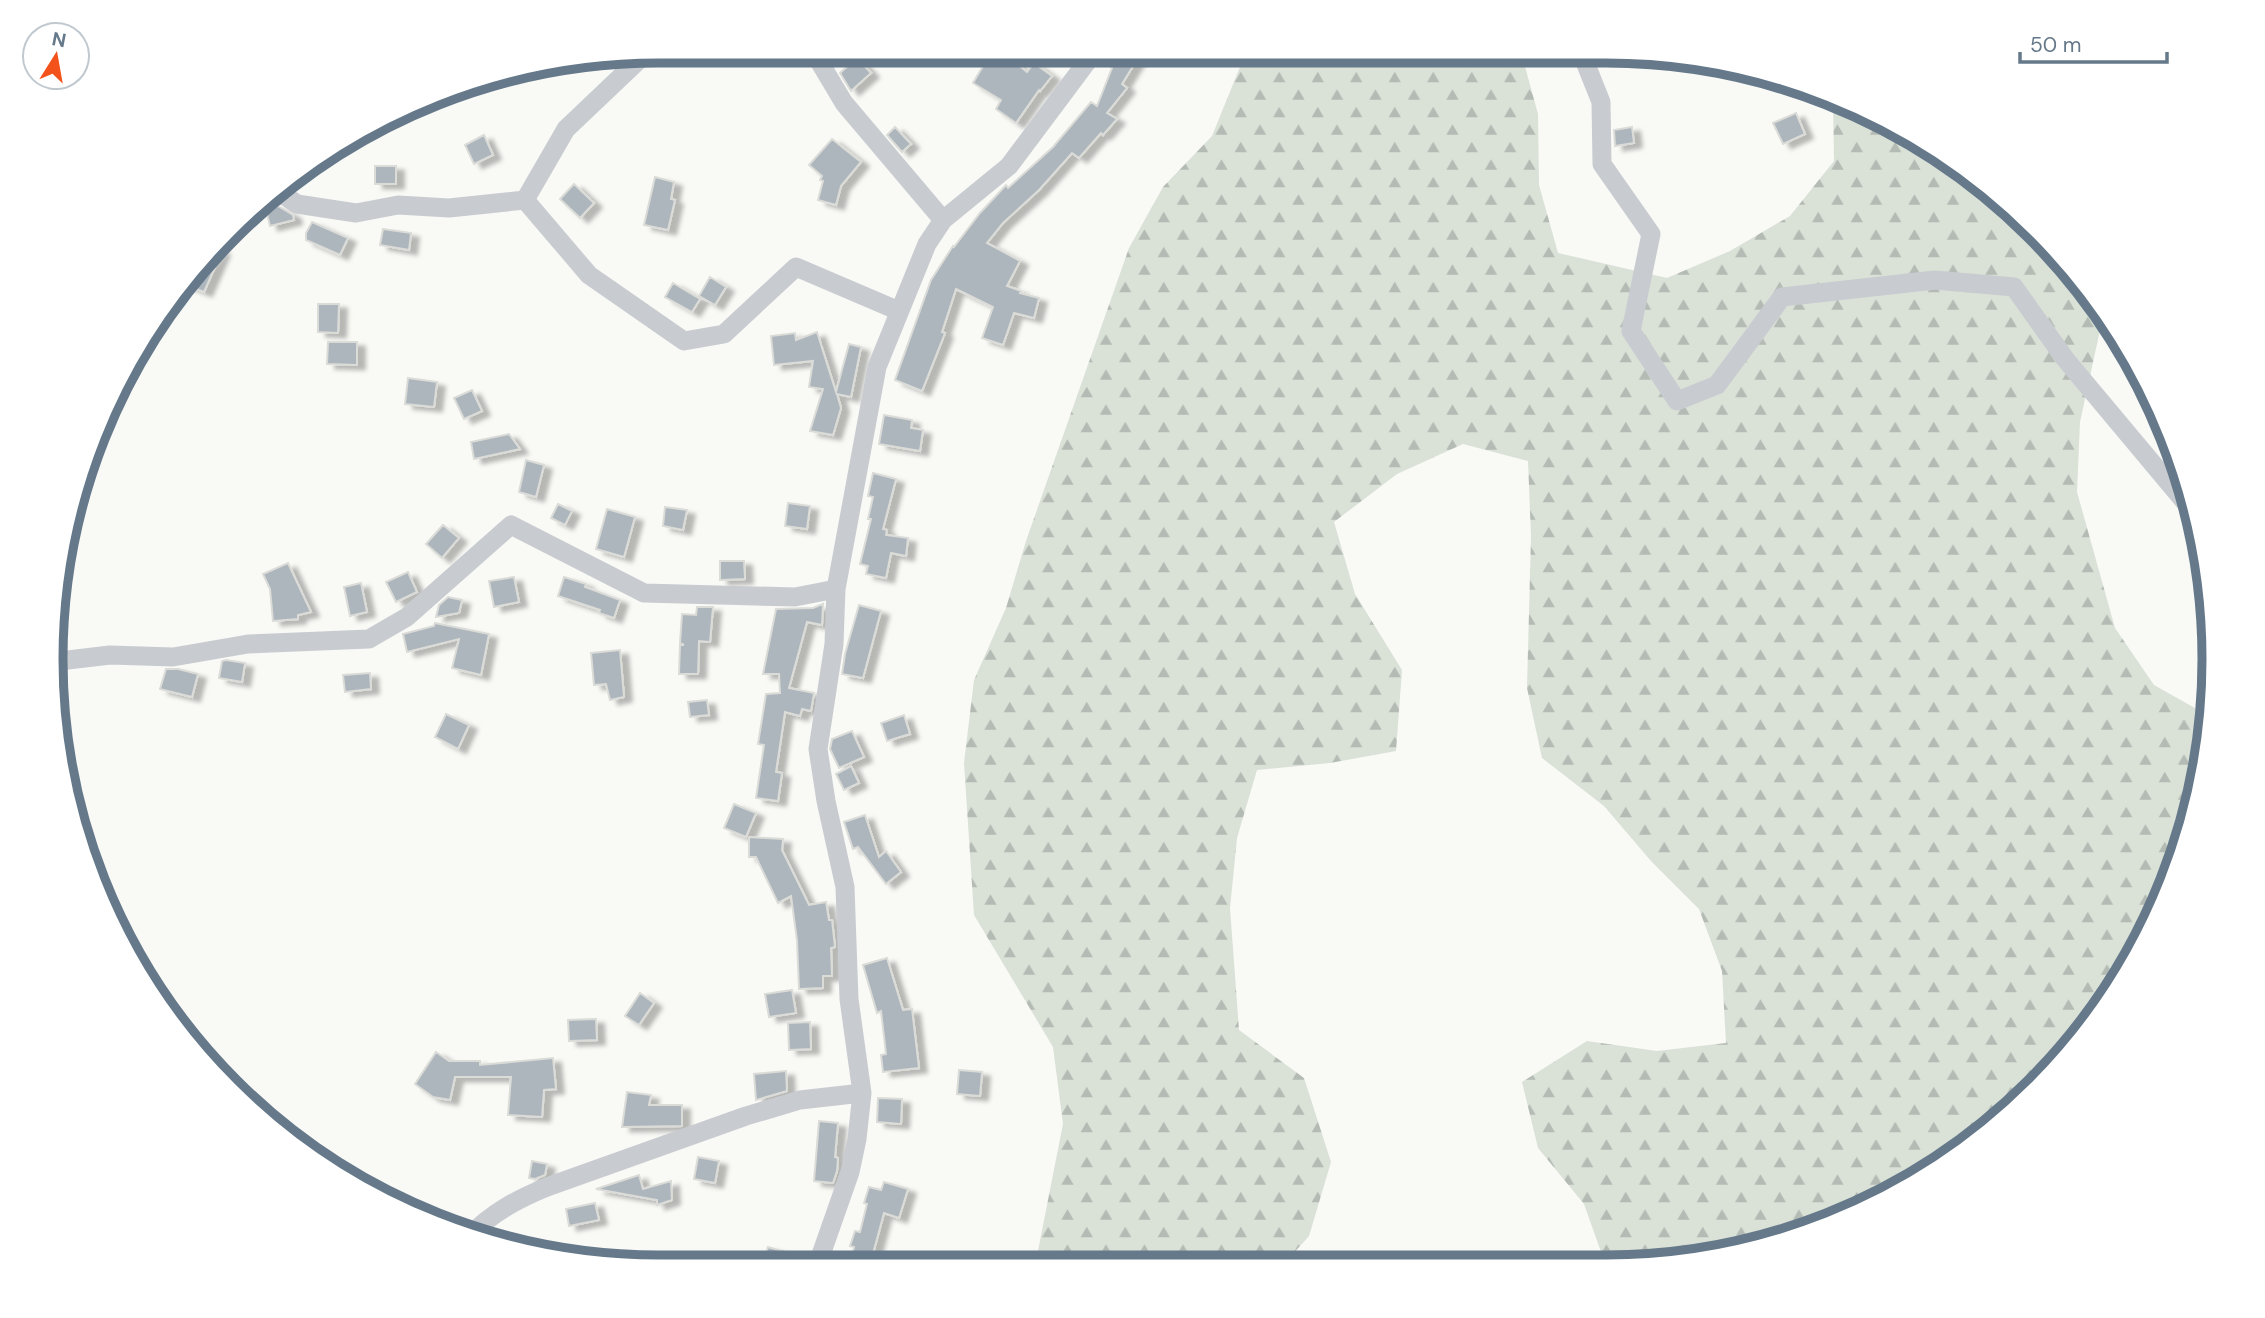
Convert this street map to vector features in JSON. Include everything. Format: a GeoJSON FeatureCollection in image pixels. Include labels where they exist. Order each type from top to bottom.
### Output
{"type":"FeatureCollection","features":[{"type":"Feature","properties":{"kind":"street"},"geometry":{"type":"LineString","coordinates":[[820,63],[844,103],[943,220]]}},
{"type":"Feature","properties":{"kind":"street"},"geometry":{"type":"LineString","coordinates":[[821,1255],[850,1172],[862,1093],[849,999],[845,887],[826,801],[818,749],[834,644],[836,589],[877,367],[927,244],[943,220],[1009,166],[1086,63]]}},
{"type":"Feature","properties":{"kind":"street"},"geometry":{"type":"LineString","coordinates":[[1585,63],[1601,102],[1602,164],[1651,234],[1631,331],[1677,401],[1717,385],[1782,297],[1935,280],[2014,287],[2066,360],[2179,496]]}},
{"type":"Feature","properties":{"kind":"street"},"geometry":{"type":"LineString","coordinates":[[525,200],[566,129],[635,64]]}},
{"type":"Feature","properties":{"kind":"street"},"geometry":{"type":"LineString","coordinates":[[284,196],[297,204],[356,213],[398,205],[449,208],[525,200]]}},
{"type":"Feature","properties":{"kind":"street"},"geometry":{"type":"LineString","coordinates":[[525,200],[589,275],[684,341],[724,334],[796,268],[899,311]]}},
{"type":"Feature","properties":{"kind":"street"},"geometry":{"type":"LineString","coordinates":[[63,661],[110,655],[173,657],[248,644],[369,639],[407,617],[511,525],[644,593],[795,597],[836,589]]}},
{"type":"Feature","properties":{"kind":"street"},"geometry":{"type":"LineString","coordinates":[[480,1227],[515,1201],[746,1116],[800,1100],[862,1093]]}},
{"type":"Feature","properties":{"kind":"green space"},"geometry":{"type":"Polygon","coordinates":[[[1243,63],[1524,63],[1538,114],[1539,185],[1558,253],[1667,278],[1730,251],[1790,216],[1834,161],[1833,108],[1904,143],[1969,186],[1999,211],[2054,266],[2101,326],[2080,422],[2077,492],[2115,628],[2154,685],[2200,711],[2191,775],[2182,813],[2157,887],[2141,923],[2102,990],[2054,1052],[2027,1080],[1969,1132],[1937,1155],[1870,1194],[1834,1210],[1760,1235],[1684,1250],[1602,1255],[1584,1204],[1538,1148],[1522,1082],[1587,1041],[1657,1051],[1726,1043],[1722,971],[1699,909],[1651,861],[1604,806],[1542,758],[1527,688],[1531,536],[1528,461],[1463,444],[1397,474],[1334,522],[1355,594],[1402,670],[1396,751],[1330,763],[1257,770],[1237,838],[1230,908],[1239,1030],[1304,1078],[1331,1162],[1309,1236],[1292,1255],[1037,1255],[1063,1124],[1053,1047],[974,915],[964,763],[974,680],[1006,608],[1026,541],[1129,248],[1163,187],[1212,136],[1243,63]]]}},
{"type":"Feature","properties":{"kind":"building"},"geometry":{"type":"Polygon","coordinates":[[[851,63],[862,63],[871,73],[851,91],[840,73],[851,63]]]}},
{"type":"Feature","properties":{"kind":"building"},"geometry":{"type":"Polygon","coordinates":[[[985,63],[1016,63],[1027,72],[1034,63],[1052,76],[1016,123],[996,109],[1001,100],[973,83],[985,63]]]}},
{"type":"Feature","properties":{"kind":"building"},"geometry":{"type":"Polygon","coordinates":[[[1106,63],[1135,63],[1122,84],[1127,88],[1107,113],[1117,119],[1079,158],[1072,153],[1039,190],[1003,223],[987,243],[1020,261],[1007,286],[1039,298],[1034,318],[1014,313],[1003,345],[982,338],[993,307],[956,289],[942,332],[945,333],[922,391],[895,380],[931,280],[953,246],[1006,185],[1008,188],[1053,147],[1091,102],[1097,106],[1112,68],[1106,63]]]}},
{"type":"Feature","properties":{"kind":"building"},"geometry":{"type":"Polygon","coordinates":[[[1796,113],[1805,134],[1783,144],[1773,123],[1796,113]]]}},
{"type":"Feature","properties":{"kind":"building"},"geometry":{"type":"Polygon","coordinates":[[[895,127],[911,144],[902,152],[887,135],[895,127]]]}},
{"type":"Feature","properties":{"kind":"building"},"geometry":{"type":"Polygon","coordinates":[[[1632,127],[1634,143],[1615,146],[1614,130],[1632,127]]]}},
{"type":"Feature","properties":{"kind":"building"},"geometry":{"type":"Polygon","coordinates":[[[484,135],[493,155],[474,164],[465,145],[484,135]]]}},
{"type":"Feature","properties":{"kind":"building"},"geometry":{"type":"Polygon","coordinates":[[[832,139],[861,162],[841,186],[836,205],[818,200],[822,176],[809,165],[832,139]]]}},
{"type":"Feature","properties":{"kind":"building"},"geometry":{"type":"Polygon","coordinates":[[[375,166],[396,166],[396,184],[375,184],[375,166]]]}},
{"type":"Feature","properties":{"kind":"building"},"geometry":{"type":"Polygon","coordinates":[[[655,177],[674,182],[671,199],[675,200],[668,230],[644,225],[655,177]]]}},
{"type":"Feature","properties":{"kind":"building"},"geometry":{"type":"Polygon","coordinates":[[[574,184],[594,203],[580,218],[560,199],[574,184]]]}},
{"type":"Feature","properties":{"kind":"building"},"geometry":{"type":"Polygon","coordinates":[[[278,206],[293,215],[294,220],[270,226],[266,211],[278,206]]]}},
{"type":"Feature","properties":{"kind":"building"},"geometry":{"type":"Polygon","coordinates":[[[312,222],[348,238],[340,255],[306,240],[306,233],[312,222]]]}},
{"type":"Feature","properties":{"kind":"building"},"geometry":{"type":"Polygon","coordinates":[[[383,229],[411,233],[409,250],[380,245],[383,229]]]}},
{"type":"Feature","properties":{"kind":"building"},"geometry":{"type":"Polygon","coordinates":[[[219,258],[204,292],[193,288],[219,258]]]}},
{"type":"Feature","properties":{"kind":"building"},"geometry":{"type":"Polygon","coordinates":[[[710,277],[726,287],[715,305],[699,296],[710,277]]]}},
{"type":"Feature","properties":{"kind":"building"},"geometry":{"type":"Polygon","coordinates":[[[673,283],[700,299],[692,312],[665,297],[673,283]]]}},
{"type":"Feature","properties":{"kind":"building"},"geometry":{"type":"Polygon","coordinates":[[[318,304],[339,304],[338,333],[318,332],[318,304]]]}},
{"type":"Feature","properties":{"kind":"building"},"geometry":{"type":"Polygon","coordinates":[[[817,332],[836,392],[849,344],[861,347],[851,397],[837,394],[841,408],[833,435],[810,431],[823,389],[809,387],[813,361],[774,365],[771,336],[795,333],[796,340],[817,332]]]}},
{"type":"Feature","properties":{"kind":"building"},"geometry":{"type":"Polygon","coordinates":[[[328,342],[357,342],[357,365],[327,364],[328,342]]]}},
{"type":"Feature","properties":{"kind":"building"},"geometry":{"type":"Polygon","coordinates":[[[408,378],[437,382],[434,407],[405,404],[408,378]]]}},
{"type":"Feature","properties":{"kind":"building"},"geometry":{"type":"Polygon","coordinates":[[[472,390],[482,411],[464,419],[454,398],[472,390]]]}},
{"type":"Feature","properties":{"kind":"building"},"geometry":{"type":"Polygon","coordinates":[[[884,415],[912,420],[911,428],[923,430],[920,451],[879,444],[884,415]]]}},
{"type":"Feature","properties":{"kind":"building"},"geometry":{"type":"Polygon","coordinates":[[[509,434],[520,449],[474,459],[471,442],[509,434]]]}},
{"type":"Feature","properties":{"kind":"building"},"geometry":{"type":"Polygon","coordinates":[[[526,460],[544,465],[536,497],[519,492],[526,460]]]}},
{"type":"Feature","properties":{"kind":"building"},"geometry":{"type":"Polygon","coordinates":[[[873,473],[896,479],[883,529],[887,530],[886,535],[908,538],[906,556],[891,553],[886,578],[866,574],[868,566],[860,564],[871,519],[868,519],[873,497],[868,496],[873,473]]]}},
{"type":"Feature","properties":{"kind":"building"},"geometry":{"type":"Polygon","coordinates":[[[788,503],[810,506],[807,529],[785,526],[788,503]]]}},
{"type":"Feature","properties":{"kind":"building"},"geometry":{"type":"Polygon","coordinates":[[[558,504],[572,511],[565,525],[551,518],[558,504]]]}},
{"type":"Feature","properties":{"kind":"building"},"geometry":{"type":"Polygon","coordinates":[[[665,507],[687,510],[683,530],[663,526],[665,507]]]}},
{"type":"Feature","properties":{"kind":"building"},"geometry":{"type":"Polygon","coordinates":[[[607,509],[635,517],[624,557],[596,549],[607,509]]]}},
{"type":"Feature","properties":{"kind":"building"},"geometry":{"type":"Polygon","coordinates":[[[443,525],[459,538],[442,558],[426,544],[443,525]]]}},
{"type":"Feature","properties":{"kind":"building"},"geometry":{"type":"Polygon","coordinates":[[[720,561],[744,561],[745,579],[720,580],[720,561]]]}},
{"type":"Feature","properties":{"kind":"building"},"geometry":{"type":"Polygon","coordinates":[[[288,563],[311,612],[298,615],[298,619],[273,621],[270,589],[263,574],[288,563]]]}},
{"type":"Feature","properties":{"kind":"building"},"geometry":{"type":"Polygon","coordinates":[[[408,572],[417,592],[396,602],[386,582],[408,572]]]}},
{"type":"Feature","properties":{"kind":"building"},"geometry":{"type":"Polygon","coordinates":[[[514,577],[519,602],[494,607],[489,581],[514,577]]]}},
{"type":"Feature","properties":{"kind":"building"},"geometry":{"type":"Polygon","coordinates":[[[564,577],[620,600],[614,618],[599,613],[600,610],[558,596],[564,577]]]}},
{"type":"Feature","properties":{"kind":"building"},"geometry":{"type":"Polygon","coordinates":[[[361,583],[367,612],[350,616],[344,587],[361,583]]]}},
{"type":"Feature","properties":{"kind":"building"},"geometry":{"type":"Polygon","coordinates":[[[448,597],[462,600],[459,613],[436,617],[439,605],[448,597]]]}},
{"type":"Feature","properties":{"kind":"building"},"geometry":{"type":"Polygon","coordinates":[[[823,604],[822,625],[807,622],[789,688],[814,693],[811,711],[802,709],[800,716],[785,712],[776,772],[782,773],[778,801],[756,798],[764,745],[758,744],[766,694],[780,693],[779,674],[763,674],[776,609],[813,608],[823,604]]]}},
{"type":"Feature","properties":{"kind":"building"},"geometry":{"type":"Polygon","coordinates":[[[859,605],[881,611],[863,678],[842,674],[859,605]]]}},
{"type":"Feature","properties":{"kind":"building"},"geometry":{"type":"Polygon","coordinates":[[[697,607],[713,607],[710,642],[699,641],[698,674],[679,674],[680,645],[684,645],[680,643],[682,614],[696,615],[697,607]]]}},
{"type":"Feature","properties":{"kind":"building"},"geometry":{"type":"Polygon","coordinates":[[[435,623],[489,634],[481,675],[452,668],[459,639],[407,652],[403,634],[434,626],[435,623]]]}},
{"type":"Feature","properties":{"kind":"building"},"geometry":{"type":"Polygon","coordinates":[[[620,650],[624,697],[610,700],[606,684],[594,685],[591,653],[620,650]]]}},
{"type":"Feature","properties":{"kind":"building"},"geometry":{"type":"Polygon","coordinates":[[[222,661],[245,663],[242,682],[219,678],[222,661]]]}},
{"type":"Feature","properties":{"kind":"building"},"geometry":{"type":"Polygon","coordinates":[[[166,669],[198,674],[192,697],[160,689],[166,669]]]}},
{"type":"Feature","properties":{"kind":"building"},"geometry":{"type":"Polygon","coordinates":[[[370,673],[371,689],[345,692],[343,675],[370,673]]]}},
{"type":"Feature","properties":{"kind":"building"},"geometry":{"type":"Polygon","coordinates":[[[707,700],[709,715],[690,717],[688,702],[707,700]]]}},
{"type":"Feature","properties":{"kind":"building"},"geometry":{"type":"Polygon","coordinates":[[[446,714],[469,725],[458,749],[435,737],[446,714]]]}},
{"type":"Feature","properties":{"kind":"building"},"geometry":{"type":"Polygon","coordinates":[[[904,715],[910,734],[887,741],[881,723],[904,715]]]}},
{"type":"Feature","properties":{"kind":"building"},"geometry":{"type":"Polygon","coordinates":[[[852,731],[864,757],[839,768],[830,749],[832,739],[852,731]]]}},
{"type":"Feature","properties":{"kind":"building"},"geometry":{"type":"Polygon","coordinates":[[[851,766],[859,783],[844,790],[836,774],[851,766]]]}},
{"type":"Feature","properties":{"kind":"building"},"geometry":{"type":"Polygon","coordinates":[[[734,804],[756,813],[746,837],[724,828],[734,804]]]}},
{"type":"Feature","properties":{"kind":"building"},"geometry":{"type":"Polygon","coordinates":[[[865,815],[879,857],[886,851],[901,872],[886,884],[858,847],[853,849],[844,822],[865,815]]]}},
{"type":"Feature","properties":{"kind":"building"},"geometry":{"type":"Polygon","coordinates":[[[749,837],[783,839],[782,850],[809,905],[826,902],[829,920],[832,920],[835,947],[831,948],[832,976],[823,976],[823,988],[799,989],[797,940],[791,896],[778,903],[756,857],[749,857],[749,837]]]}},
{"type":"Feature","properties":{"kind":"building"},"geometry":{"type":"Polygon","coordinates":[[[887,958],[903,1010],[912,1009],[919,1068],[883,1072],[881,1055],[886,1054],[881,1011],[877,1013],[863,965],[887,958]]]}},
{"type":"Feature","properties":{"kind":"building"},"geometry":{"type":"Polygon","coordinates":[[[792,990],[796,1013],[769,1017],[765,994],[792,990]]]}},
{"type":"Feature","properties":{"kind":"building"},"geometry":{"type":"Polygon","coordinates":[[[640,993],[654,1003],[639,1025],[625,1016],[640,993]]]}},
{"type":"Feature","properties":{"kind":"building"},"geometry":{"type":"Polygon","coordinates":[[[596,1019],[597,1040],[569,1041],[568,1020],[596,1019]]]}},
{"type":"Feature","properties":{"kind":"building"},"geometry":{"type":"Polygon","coordinates":[[[810,1022],[811,1049],[789,1050],[788,1023],[810,1022]]]}},
{"type":"Feature","properties":{"kind":"building"},"geometry":{"type":"Polygon","coordinates":[[[436,1052],[449,1061],[480,1061],[480,1065],[553,1058],[556,1089],[544,1090],[542,1117],[508,1115],[511,1077],[455,1077],[450,1100],[433,1097],[415,1084],[436,1052]]]}},
{"type":"Feature","properties":{"kind":"building"},"geometry":{"type":"Polygon","coordinates":[[[959,1070],[982,1072],[980,1096],[957,1094],[959,1070]]]}},
{"type":"Feature","properties":{"kind":"building"},"geometry":{"type":"Polygon","coordinates":[[[786,1071],[787,1091],[756,1100],[754,1074],[786,1071]]]}},
{"type":"Feature","properties":{"kind":"building"},"geometry":{"type":"Polygon","coordinates":[[[627,1092],[651,1095],[649,1105],[682,1105],[682,1126],[622,1127],[627,1092]]]}},
{"type":"Feature","properties":{"kind":"building"},"geometry":{"type":"Polygon","coordinates":[[[878,1098],[902,1099],[901,1124],[877,1122],[878,1098]]]}},
{"type":"Feature","properties":{"kind":"building"},"geometry":{"type":"Polygon","coordinates":[[[819,1121],[838,1123],[835,1157],[838,1158],[837,1171],[833,1183],[814,1181],[819,1121]]]}},
{"type":"Feature","properties":{"kind":"building"},"geometry":{"type":"Polygon","coordinates":[[[698,1157],[719,1161],[715,1183],[694,1179],[698,1157]]]}},
{"type":"Feature","properties":{"kind":"building"},"geometry":{"type":"Polygon","coordinates":[[[532,1161],[547,1164],[545,1175],[529,1178],[532,1161]]]}},
{"type":"Feature","properties":{"kind":"building"},"geometry":{"type":"Polygon","coordinates":[[[639,1175],[643,1189],[671,1181],[672,1200],[657,1205],[657,1200],[596,1189],[639,1175]]]}},
{"type":"Feature","properties":{"kind":"building"},"geometry":{"type":"Polygon","coordinates":[[[884,1182],[908,1189],[899,1218],[884,1213],[873,1255],[852,1255],[854,1247],[850,1246],[855,1231],[860,1232],[869,1187],[881,1190],[884,1182]]]}},
{"type":"Feature","properties":{"kind":"building"},"geometry":{"type":"Polygon","coordinates":[[[595,1203],[599,1220],[569,1226],[566,1209],[595,1203]]]}},
{"type":"Feature","properties":{"kind":"building"},"geometry":{"type":"Polygon","coordinates":[[[768,1247],[796,1255],[765,1255],[768,1247]]]}}]}
